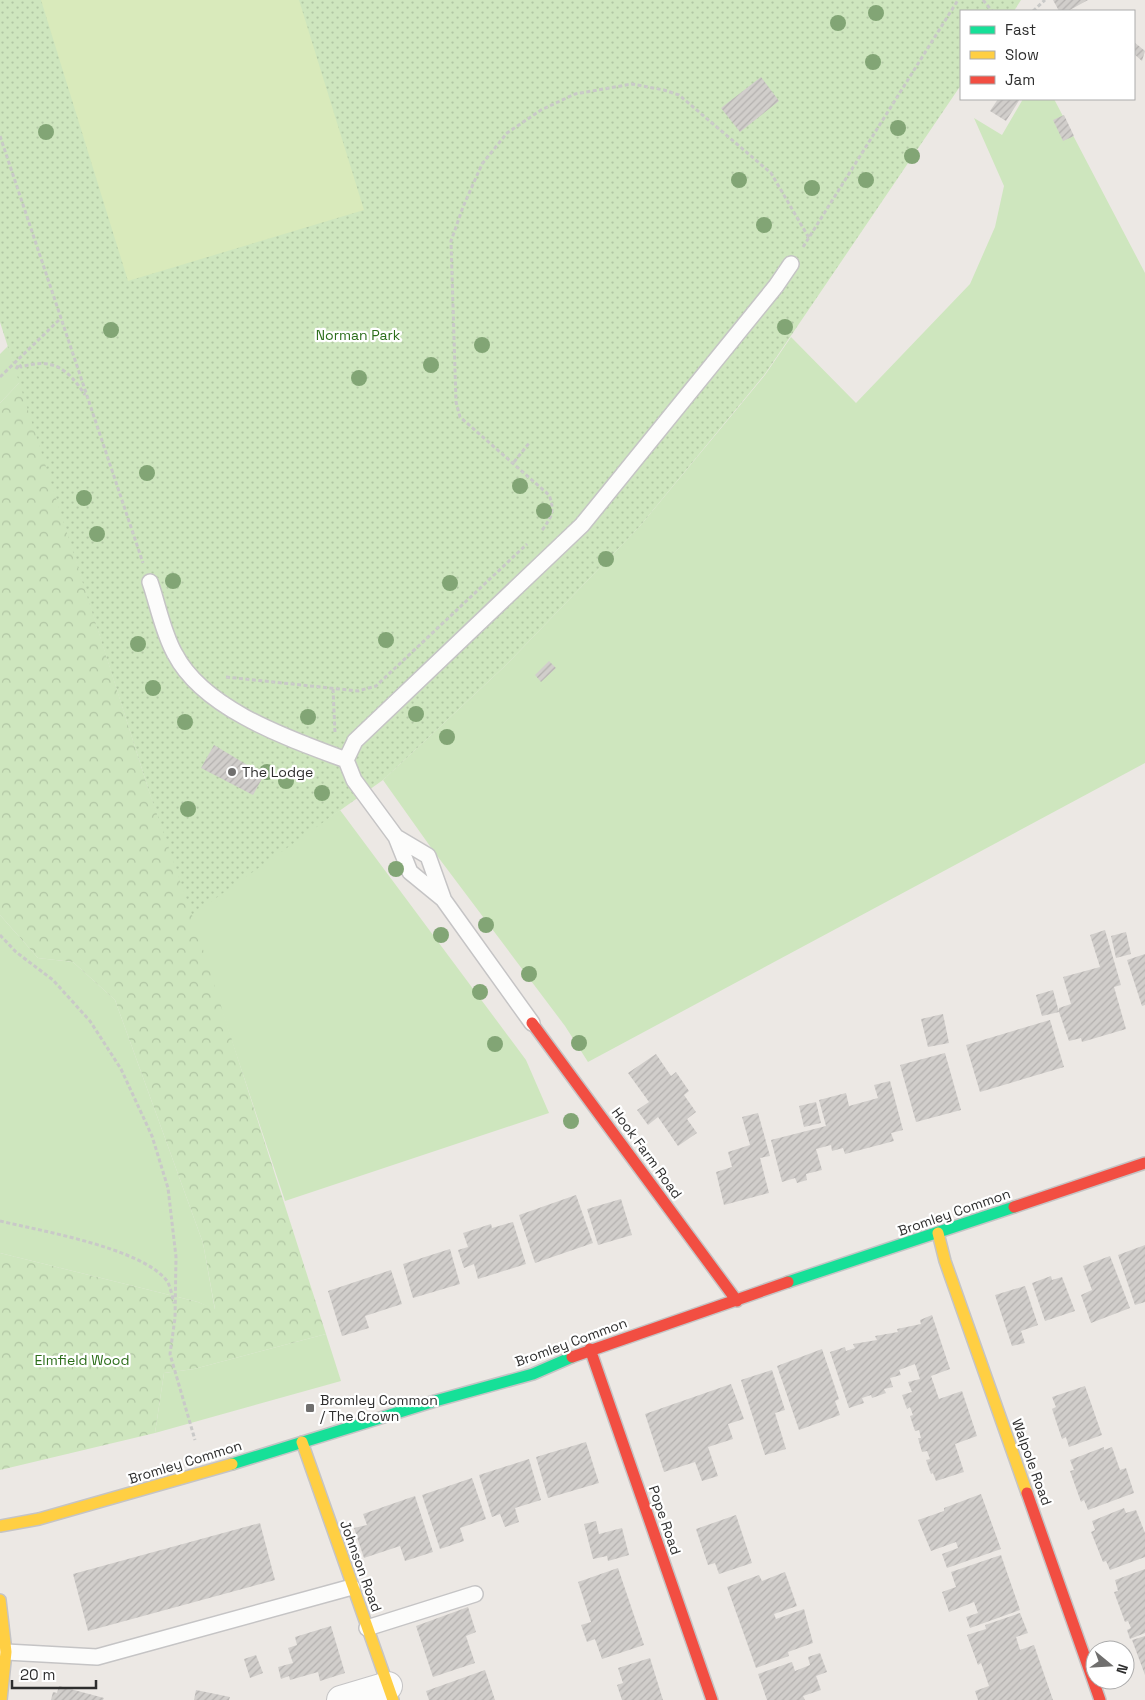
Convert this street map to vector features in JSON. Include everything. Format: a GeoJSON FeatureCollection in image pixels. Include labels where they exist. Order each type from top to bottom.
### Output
{"type":"FeatureCollection","features":[{"type":"Feature","properties":{"kind":"street","name":"Hook Farm Road"},"geometry":{"type":"LineString","coordinates":[[532,1023],[737,1301]]}},
{"type":"Feature","properties":{"kind":"street","name":"Bromley Common"},"geometry":{"type":"LineString","coordinates":[[0,1526],[39,1519],[114,1499],[435,1401],[533,1374],[590,1349],[1145,1163]]}},
{"type":"Feature","properties":{"kind":"street","name":"Walpole Road"},"geometry":{"type":"LineString","coordinates":[[938,1233],[944,1261],[1100,1700]]}},
{"type":"Feature","properties":{"kind":"street","name":"Pope Road"},"geometry":{"type":"LineString","coordinates":[[590,1349],[712,1700]]}},
{"type":"Feature","properties":{"kind":"street","name":"Johnson Road"},"geometry":{"type":"LineString","coordinates":[[302,1442],[390,1693]]}},
{"type":"Feature","properties":{"kind":"street"},"geometry":{"type":"LineString","coordinates":[[0,1600],[6,1652],[1,1700]]}},
{"type":"Feature","properties":{"kind":"street"},"geometry":{"type":"LineString","coordinates":[[341,1700],[390,1693]]}},
{"type":"Feature","properties":{"kind":"lane"},"geometry":{"type":"LineString","coordinates":[[346,760],[356,741],[582,525],[776,286],[791,264]]}},
{"type":"Feature","properties":{"kind":"lane"},"geometry":{"type":"LineString","coordinates":[[150,582],[175,654],[188,673],[209,696],[292,740],[346,760],[354,780],[396,837],[410,872],[443,898]]}},
{"type":"Feature","properties":{"kind":"lane"},"geometry":{"type":"LineString","coordinates":[[396,837],[428,856],[443,898],[532,1023]]}},
{"type":"Feature","properties":{"kind":"lane"},"geometry":{"type":"LineString","coordinates":[[6,1652],[97,1657],[352,1588]]}},
{"type":"Feature","properties":{"kind":"lane"},"geometry":{"type":"LineString","coordinates":[[367,1628],[475,1594]]}},
{"type":"Feature","properties":{"kind":"path"},"geometry":{"type":"LineString","coordinates":[[791,264],[958,0]]}},
{"type":"Feature","properties":{"kind":"path"},"geometry":{"type":"LineString","coordinates":[[983,0],[991,10]]}},
{"type":"Feature","properties":{"kind":"path"},"geometry":{"type":"LineString","coordinates":[[1034,10],[1046,0]]}},
{"type":"Feature","properties":{"kind":"path"},"geometry":{"type":"LineString","coordinates":[[536,535],[552,515],[554,506],[549,495],[514,462],[460,417],[456,402],[451,241],[463,207],[482,164],[507,133],[541,110],[575,94],[632,84],[679,95],[771,173],[809,238]]}},
{"type":"Feature","properties":{"kind":"path"},"geometry":{"type":"LineString","coordinates":[[0,136],[150,582]]}},
{"type":"Feature","properties":{"kind":"path"},"geometry":{"type":"LineString","coordinates":[[0,377],[61,318]]}},
{"type":"Feature","properties":{"kind":"path"},"geometry":{"type":"LineString","coordinates":[[16,369],[19,364],[22,367],[36,362],[60,367],[75,380],[87,398]]}},
{"type":"Feature","properties":{"kind":"path"},"geometry":{"type":"LineString","coordinates":[[514,462],[530,442]]}},
{"type":"Feature","properties":{"kind":"path"},"geometry":{"type":"LineString","coordinates":[[188,673],[358,691],[376,686],[529,542]]}},
{"type":"Feature","properties":{"kind":"path"},"geometry":{"type":"LineString","coordinates":[[333,689],[334,730],[346,760]]}},
{"type":"Feature","properties":{"kind":"path"},"geometry":{"type":"LineString","coordinates":[[0,935],[16,952],[59,987],[90,1021],[121,1069],[152,1136],[168,1188],[176,1257],[175,1306],[170,1354],[194,1440]]}},
{"type":"Feature","properties":{"kind":"path"},"geometry":{"type":"LineString","coordinates":[[0,1221],[91,1244],[144,1262],[167,1282],[175,1306]]}},
{"type":"Feature","properties":{"kind":"green space","name":"Norman Park"},"geometry":{"type":"Polygon","coordinates":[[[0,0],[1021,0],[1015,10],[960,10],[960,86],[765,374],[640,526],[506,665],[383,780],[192,915],[148,788],[0,322],[0,0]]]}},
{"type":"Feature","properties":{"kind":"green space"},"geometry":{"type":"Polygon","coordinates":[[[41,0],[299,0],[364,210],[128,281],[41,0]]]}},
{"type":"Feature","properties":{"kind":"green space"},"geometry":{"type":"Polygon","coordinates":[[[1022,100],[1055,100],[1145,273],[1145,763],[588,1062],[565,1026],[432,849],[383,780],[506,665],[640,526],[765,375],[791,337],[856,403],[970,284],[995,227],[1004,186],[974,118],[1002,135],[1022,100]]]}},
{"type":"Feature","properties":{"kind":"green space"},"geometry":{"type":"Polygon","coordinates":[[[8,346],[20,382],[0,403],[0,354],[8,346]]]}},
{"type":"Feature","properties":{"kind":"green space","name":"Elmfield Wood"},"geometry":{"type":"Polygon","coordinates":[[[20,382],[148,788],[192,915],[326,1334],[194,1369],[164,1373],[155,1433],[0,1470],[0,1253],[198,1302],[215,1309],[203,1243],[115,1000],[73,962],[38,958],[0,915],[0,403],[20,382]]]}},
{"type":"Feature","properties":{"kind":"green space"},"geometry":{"type":"Polygon","coordinates":[[[148,788],[326,820],[340,810],[526,1060],[549,1113],[285,1201],[148,788]]]}},
{"type":"Feature","properties":{"kind":"green space"},"geometry":{"type":"Polygon","coordinates":[[[0,915],[38,958],[73,962],[115,1000],[203,1243],[215,1310],[198,1302],[0,1253],[0,915]]]}},
{"type":"Feature","properties":{"kind":"green space"},"geometry":{"type":"Polygon","coordinates":[[[326,1334],[341,1381],[155,1433],[164,1373],[194,1369],[326,1334]]]}},
{"type":"Feature","properties":{"kind":"building"},"geometry":{"type":"Polygon","coordinates":[[[1053,0],[1088,0],[1070,10],[1058,10],[1053,0]]]}},
{"type":"Feature","properties":{"kind":"building"},"geometry":{"type":"Polygon","coordinates":[[[1135,43],[1145,51],[1142,61],[1135,55],[1135,43]]]}},
{"type":"Feature","properties":{"kind":"building"},"geometry":{"type":"Polygon","coordinates":[[[761,77],[779,101],[740,132],[721,108],[761,77]]]}},
{"type":"Feature","properties":{"kind":"building"},"geometry":{"type":"Polygon","coordinates":[[[997,100],[1019,100],[1006,121],[990,111],[997,100]]]}},
{"type":"Feature","properties":{"kind":"building"},"geometry":{"type":"Polygon","coordinates":[[[1064,115],[1074,136],[1063,141],[1053,120],[1064,115]]]}},
{"type":"Feature","properties":{"kind":"building"},"geometry":{"type":"Polygon","coordinates":[[[549,661],[556,668],[541,682],[535,675],[549,661]]]}},
{"type":"Feature","properties":{"kind":"building","name":"The Lodge"},"geometry":{"type":"Polygon","coordinates":[[[214,745],[264,775],[253,795],[201,768],[214,745]]]}},
{"type":"Feature","properties":{"kind":"building"},"geometry":{"type":"Polygon","coordinates":[[[1105,930],[1121,985],[1114,987],[1126,1029],[1082,1042],[1081,1038],[1069,1041],[1059,1012],[1059,1008],[1071,1004],[1063,977],[1100,967],[1090,935],[1105,930]]]}},
{"type":"Feature","properties":{"kind":"building"},"geometry":{"type":"Polygon","coordinates":[[[1126,932],[1131,954],[1116,958],[1111,936],[1126,932]]]}},
{"type":"Feature","properties":{"kind":"building"},"geometry":{"type":"Polygon","coordinates":[[[1145,954],[1145,1005],[1142,1006],[1127,960],[1145,954]]]}},
{"type":"Feature","properties":{"kind":"building"},"geometry":{"type":"Polygon","coordinates":[[[1053,990],[1059,1012],[1042,1016],[1036,995],[1053,990]]]}},
{"type":"Feature","properties":{"kind":"building"},"geometry":{"type":"Polygon","coordinates":[[[943,1014],[949,1043],[928,1047],[921,1019],[943,1014]]]}},
{"type":"Feature","properties":{"kind":"building"},"geometry":{"type":"Polygon","coordinates":[[[1050,1020],[1064,1067],[980,1092],[966,1045],[1050,1020]]]}},
{"type":"Feature","properties":{"kind":"building"},"geometry":{"type":"Polygon","coordinates":[[[945,1053],[961,1110],[916,1122],[900,1065],[945,1053]]]}},
{"type":"Feature","properties":{"kind":"building"},"geometry":{"type":"Polygon","coordinates":[[[656,1054],[671,1076],[676,1072],[689,1091],[684,1095],[696,1112],[687,1119],[697,1133],[678,1146],[658,1117],[648,1125],[637,1110],[649,1102],[628,1073],[656,1054]]]}},
{"type":"Feature","properties":{"kind":"building"},"geometry":{"type":"Polygon","coordinates":[[[890,1081],[903,1130],[891,1133],[894,1141],[845,1154],[843,1148],[832,1151],[831,1145],[816,1149],[822,1170],[806,1174],[807,1180],[797,1183],[795,1178],[782,1182],[771,1140],[826,1126],[819,1100],[846,1093],[849,1106],[878,1098],[874,1085],[890,1081]]]}},
{"type":"Feature","properties":{"kind":"building"},"geometry":{"type":"Polygon","coordinates":[[[816,1102],[821,1123],[804,1127],[799,1106],[816,1102]]]}},
{"type":"Feature","properties":{"kind":"building"},"geometry":{"type":"Polygon","coordinates":[[[758,1113],[770,1156],[760,1158],[769,1193],[724,1205],[716,1172],[732,1167],[728,1152],[750,1145],[742,1117],[758,1113]]]}},
{"type":"Feature","properties":{"kind":"building"},"geometry":{"type":"Polygon","coordinates":[[[576,1195],[593,1243],[535,1263],[519,1215],[576,1195]]]}},
{"type":"Feature","properties":{"kind":"building"},"geometry":{"type":"Polygon","coordinates":[[[621,1199],[632,1235],[598,1245],[587,1209],[621,1199]]]}},
{"type":"Feature","properties":{"kind":"building"},"geometry":{"type":"Polygon","coordinates":[[[513,1222],[526,1264],[478,1279],[474,1264],[464,1268],[458,1250],[468,1247],[463,1233],[491,1224],[492,1228],[513,1222]]]}},
{"type":"Feature","properties":{"kind":"building"},"geometry":{"type":"Polygon","coordinates":[[[1145,1245],[1145,1302],[1135,1305],[1118,1255],[1145,1245]]]}},
{"type":"Feature","properties":{"kind":"building"},"geometry":{"type":"Polygon","coordinates":[[[450,1249],[460,1284],[413,1298],[403,1264],[450,1249]]]}},
{"type":"Feature","properties":{"kind":"building"},"geometry":{"type":"Polygon","coordinates":[[[1110,1256],[1130,1308],[1091,1323],[1081,1295],[1092,1290],[1083,1266],[1110,1256]]]}},
{"type":"Feature","properties":{"kind":"building"},"geometry":{"type":"Polygon","coordinates":[[[391,1270],[402,1304],[365,1316],[369,1328],[342,1336],[328,1291],[391,1270]]]}},
{"type":"Feature","properties":{"kind":"building"},"geometry":{"type":"Polygon","coordinates":[[[1051,1276],[1052,1280],[1062,1277],[1075,1311],[1045,1321],[1032,1283],[1051,1276]]]}},
{"type":"Feature","properties":{"kind":"building"},"geometry":{"type":"Polygon","coordinates":[[[1025,1286],[1038,1325],[1021,1331],[1025,1343],[1012,1346],[995,1295],[1025,1286]]]}},
{"type":"Feature","properties":{"kind":"building"},"geometry":{"type":"Polygon","coordinates":[[[932,1315],[950,1369],[931,1376],[939,1399],[962,1391],[977,1436],[955,1444],[964,1472],[936,1481],[933,1473],[931,1474],[926,1460],[930,1459],[927,1451],[922,1452],[918,1438],[921,1438],[919,1430],[915,1431],[910,1416],[913,1415],[910,1407],[907,1409],[902,1395],[912,1392],[908,1382],[920,1379],[915,1364],[899,1370],[901,1375],[890,1378],[893,1387],[884,1389],[886,1393],[872,1398],[871,1395],[862,1398],[864,1403],[849,1408],[830,1352],[845,1347],[846,1351],[855,1348],[853,1344],[877,1340],[875,1336],[898,1332],[897,1329],[921,1324],[920,1320],[932,1315]]]}},
{"type":"Feature","properties":{"kind":"building"},"geometry":{"type":"Polygon","coordinates":[[[822,1349],[839,1399],[835,1401],[840,1415],[799,1430],[777,1366],[822,1349]]]}},
{"type":"Feature","properties":{"kind":"building"},"geometry":{"type":"Polygon","coordinates":[[[772,1370],[785,1410],[775,1413],[786,1449],[765,1455],[741,1380],[772,1370]]]}},
{"type":"Feature","properties":{"kind":"building"},"geometry":{"type":"Polygon","coordinates":[[[731,1384],[744,1419],[728,1424],[733,1439],[708,1447],[718,1476],[702,1481],[695,1462],[664,1472],[645,1414],[731,1384]]]}},
{"type":"Feature","properties":{"kind":"building"},"geometry":{"type":"Polygon","coordinates":[[[1085,1386],[1102,1435],[1069,1447],[1066,1437],[1062,1439],[1052,1409],[1056,1407],[1052,1397],[1085,1386]]]}},
{"type":"Feature","properties":{"kind":"building"},"geometry":{"type":"Polygon","coordinates":[[[586,1442],[599,1483],[548,1498],[536,1457],[586,1442]]]}},
{"type":"Feature","properties":{"kind":"building"},"geometry":{"type":"Polygon","coordinates":[[[1104,1447],[1104,1450],[1112,1447],[1120,1470],[1126,1468],[1134,1493],[1088,1510],[1084,1500],[1081,1502],[1070,1471],[1074,1470],[1070,1460],[1104,1447]]]}},
{"type":"Feature","properties":{"kind":"building"},"geometry":{"type":"Polygon","coordinates":[[[529,1459],[541,1500],[515,1508],[519,1522],[505,1527],[500,1514],[492,1517],[479,1475],[529,1459]]]}},
{"type":"Feature","properties":{"kind":"building"},"geometry":{"type":"Polygon","coordinates":[[[472,1478],[486,1519],[460,1528],[464,1541],[440,1549],[422,1495],[472,1478]]]}},
{"type":"Feature","properties":{"kind":"building"},"geometry":{"type":"Polygon","coordinates":[[[981,1494],[1001,1549],[947,1568],[942,1554],[958,1548],[956,1542],[931,1551],[918,1520],[944,1511],[944,1508],[981,1494]]]}},
{"type":"Feature","properties":{"kind":"building"},"geometry":{"type":"Polygon","coordinates":[[[415,1496],[433,1552],[405,1561],[400,1546],[364,1558],[354,1528],[367,1525],[363,1514],[415,1496]]]}},
{"type":"Feature","properties":{"kind":"building"},"geometry":{"type":"Polygon","coordinates":[[[1124,1508],[1126,1513],[1136,1510],[1145,1533],[1145,1557],[1110,1570],[1106,1561],[1103,1562],[1091,1532],[1095,1530],[1092,1521],[1124,1508]]]}},
{"type":"Feature","properties":{"kind":"building"},"geometry":{"type":"Polygon","coordinates":[[[736,1515],[752,1563],[719,1574],[715,1563],[708,1565],[696,1529],[736,1515]]]}},
{"type":"Feature","properties":{"kind":"building"},"geometry":{"type":"Polygon","coordinates":[[[596,1521],[599,1534],[622,1528],[629,1555],[608,1561],[607,1556],[593,1559],[584,1524],[596,1521]]]}},
{"type":"Feature","properties":{"kind":"building"},"geometry":{"type":"Polygon","coordinates":[[[260,1523],[275,1580],[88,1631],[73,1574],[260,1523]]]}},
{"type":"Feature","properties":{"kind":"building"},"geometry":{"type":"Polygon","coordinates":[[[1001,1555],[1020,1610],[970,1628],[966,1617],[978,1613],[974,1602],[949,1612],[942,1592],[956,1587],[951,1572],[1001,1555]]]}},
{"type":"Feature","properties":{"kind":"building"},"geometry":{"type":"Polygon","coordinates":[[[618,1568],[644,1645],[602,1659],[595,1639],[587,1642],[581,1625],[591,1622],[578,1582],[618,1568]]]}},
{"type":"Feature","properties":{"kind":"building"},"geometry":{"type":"Polygon","coordinates":[[[1145,1569],[1145,1633],[1130,1639],[1127,1630],[1131,1628],[1128,1621],[1125,1622],[1114,1592],[1118,1591],[1115,1580],[1145,1569]]]}},
{"type":"Feature","properties":{"kind":"building"},"geometry":{"type":"Polygon","coordinates":[[[785,1572],[797,1606],[774,1614],[776,1619],[804,1609],[813,1643],[788,1652],[789,1656],[756,1668],[727,1587],[759,1575],[762,1581],[785,1572]]]}},
{"type":"Feature","properties":{"kind":"building"},"geometry":{"type":"Polygon","coordinates":[[[468,1607],[476,1632],[466,1636],[475,1663],[433,1677],[416,1626],[468,1607]]]}},
{"type":"Feature","properties":{"kind":"building"},"geometry":{"type":"Polygon","coordinates":[[[1020,1613],[1028,1633],[1016,1637],[1020,1650],[1034,1645],[1053,1700],[978,1700],[975,1691],[989,1686],[981,1663],[978,1665],[967,1635],[986,1629],[985,1625],[1020,1613]]]}},
{"type":"Feature","properties":{"kind":"building"},"geometry":{"type":"Polygon","coordinates":[[[331,1626],[345,1673],[320,1681],[318,1672],[290,1680],[289,1676],[281,1679],[278,1667],[293,1663],[288,1648],[297,1645],[295,1637],[331,1626]]]}},
{"type":"Feature","properties":{"kind":"building"},"geometry":{"type":"Polygon","coordinates":[[[1145,1636],[1145,1675],[1135,1648],[1135,1640],[1132,1640],[1145,1636]]]}},
{"type":"Feature","properties":{"kind":"building"},"geometry":{"type":"Polygon","coordinates":[[[820,1653],[827,1672],[816,1676],[821,1690],[803,1696],[805,1700],[767,1700],[758,1674],[792,1662],[795,1671],[810,1665],[808,1657],[820,1653]]]}},
{"type":"Feature","properties":{"kind":"building"},"geometry":{"type":"Polygon","coordinates":[[[256,1655],[263,1673],[250,1678],[244,1659],[256,1655]]]}},
{"type":"Feature","properties":{"kind":"building"},"geometry":{"type":"Polygon","coordinates":[[[650,1658],[663,1700],[622,1700],[617,1685],[623,1683],[618,1668],[650,1658]]]}},
{"type":"Feature","properties":{"kind":"building"},"geometry":{"type":"Polygon","coordinates":[[[485,1670],[495,1700],[429,1700],[426,1691],[485,1670]]]}},
{"type":"Feature","properties":{"kind":"building"},"geometry":{"type":"Polygon","coordinates":[[[59,1686],[104,1698],[103,1700],[51,1700],[53,1692],[57,1693],[59,1686]]]}},
{"type":"Feature","properties":{"kind":"building"},"geometry":{"type":"Polygon","coordinates":[[[196,1690],[230,1697],[229,1700],[194,1700],[196,1690]]]}},
{"type":"Feature","properties":{"kind":"traffic: fast"},"geometry":{"type":"LineString","coordinates":[[788,1282],[1014,1207]]}},
{"type":"Feature","properties":{"kind":"traffic: fast"},"geometry":{"type":"LineString","coordinates":[[232,1464],[435,1401],[533,1374],[572,1357]]}},
{"type":"Feature","properties":{"kind":"traffic: slow"},"geometry":{"type":"LineString","coordinates":[[938,1233],[945,1261],[1027,1493]]}},
{"type":"Feature","properties":{"kind":"traffic: slow"},"geometry":{"type":"LineString","coordinates":[[302,1442],[393,1700]]}},
{"type":"Feature","properties":{"kind":"traffic: slow"},"geometry":{"type":"LineString","coordinates":[[0,1526],[39,1519],[232,1464]]}},
{"type":"Feature","properties":{"kind":"traffic: slow"},"geometry":{"type":"LineString","coordinates":[[0,1600],[6,1652],[1,1700]]}},
{"type":"Feature","properties":{"kind":"traffic: jam"},"geometry":{"type":"LineString","coordinates":[[532,1023],[737,1301]]}},
{"type":"Feature","properties":{"kind":"traffic: jam"},"geometry":{"type":"LineString","coordinates":[[1014,1207],[1145,1163]]}},
{"type":"Feature","properties":{"kind":"traffic: jam"},"geometry":{"type":"LineString","coordinates":[[572,1357],[788,1282]]}},
{"type":"Feature","properties":{"kind":"traffic: jam"},"geometry":{"type":"LineString","coordinates":[[590,1349],[712,1700]]}},
{"type":"Feature","properties":{"kind":"traffic: jam"},"geometry":{"type":"LineString","coordinates":[[1027,1493],[1100,1700]]}},
{"type":"Feature","properties":{"kind":"place","name":"The Lodge"},"geometry":{"type":"Point","coordinates":[232,772]}},
{"type":"Feature","properties":{"kind":"place","name":"Bromley Common / The Crown"},"geometry":{"type":"Point","coordinates":[310,1408]}}]}
